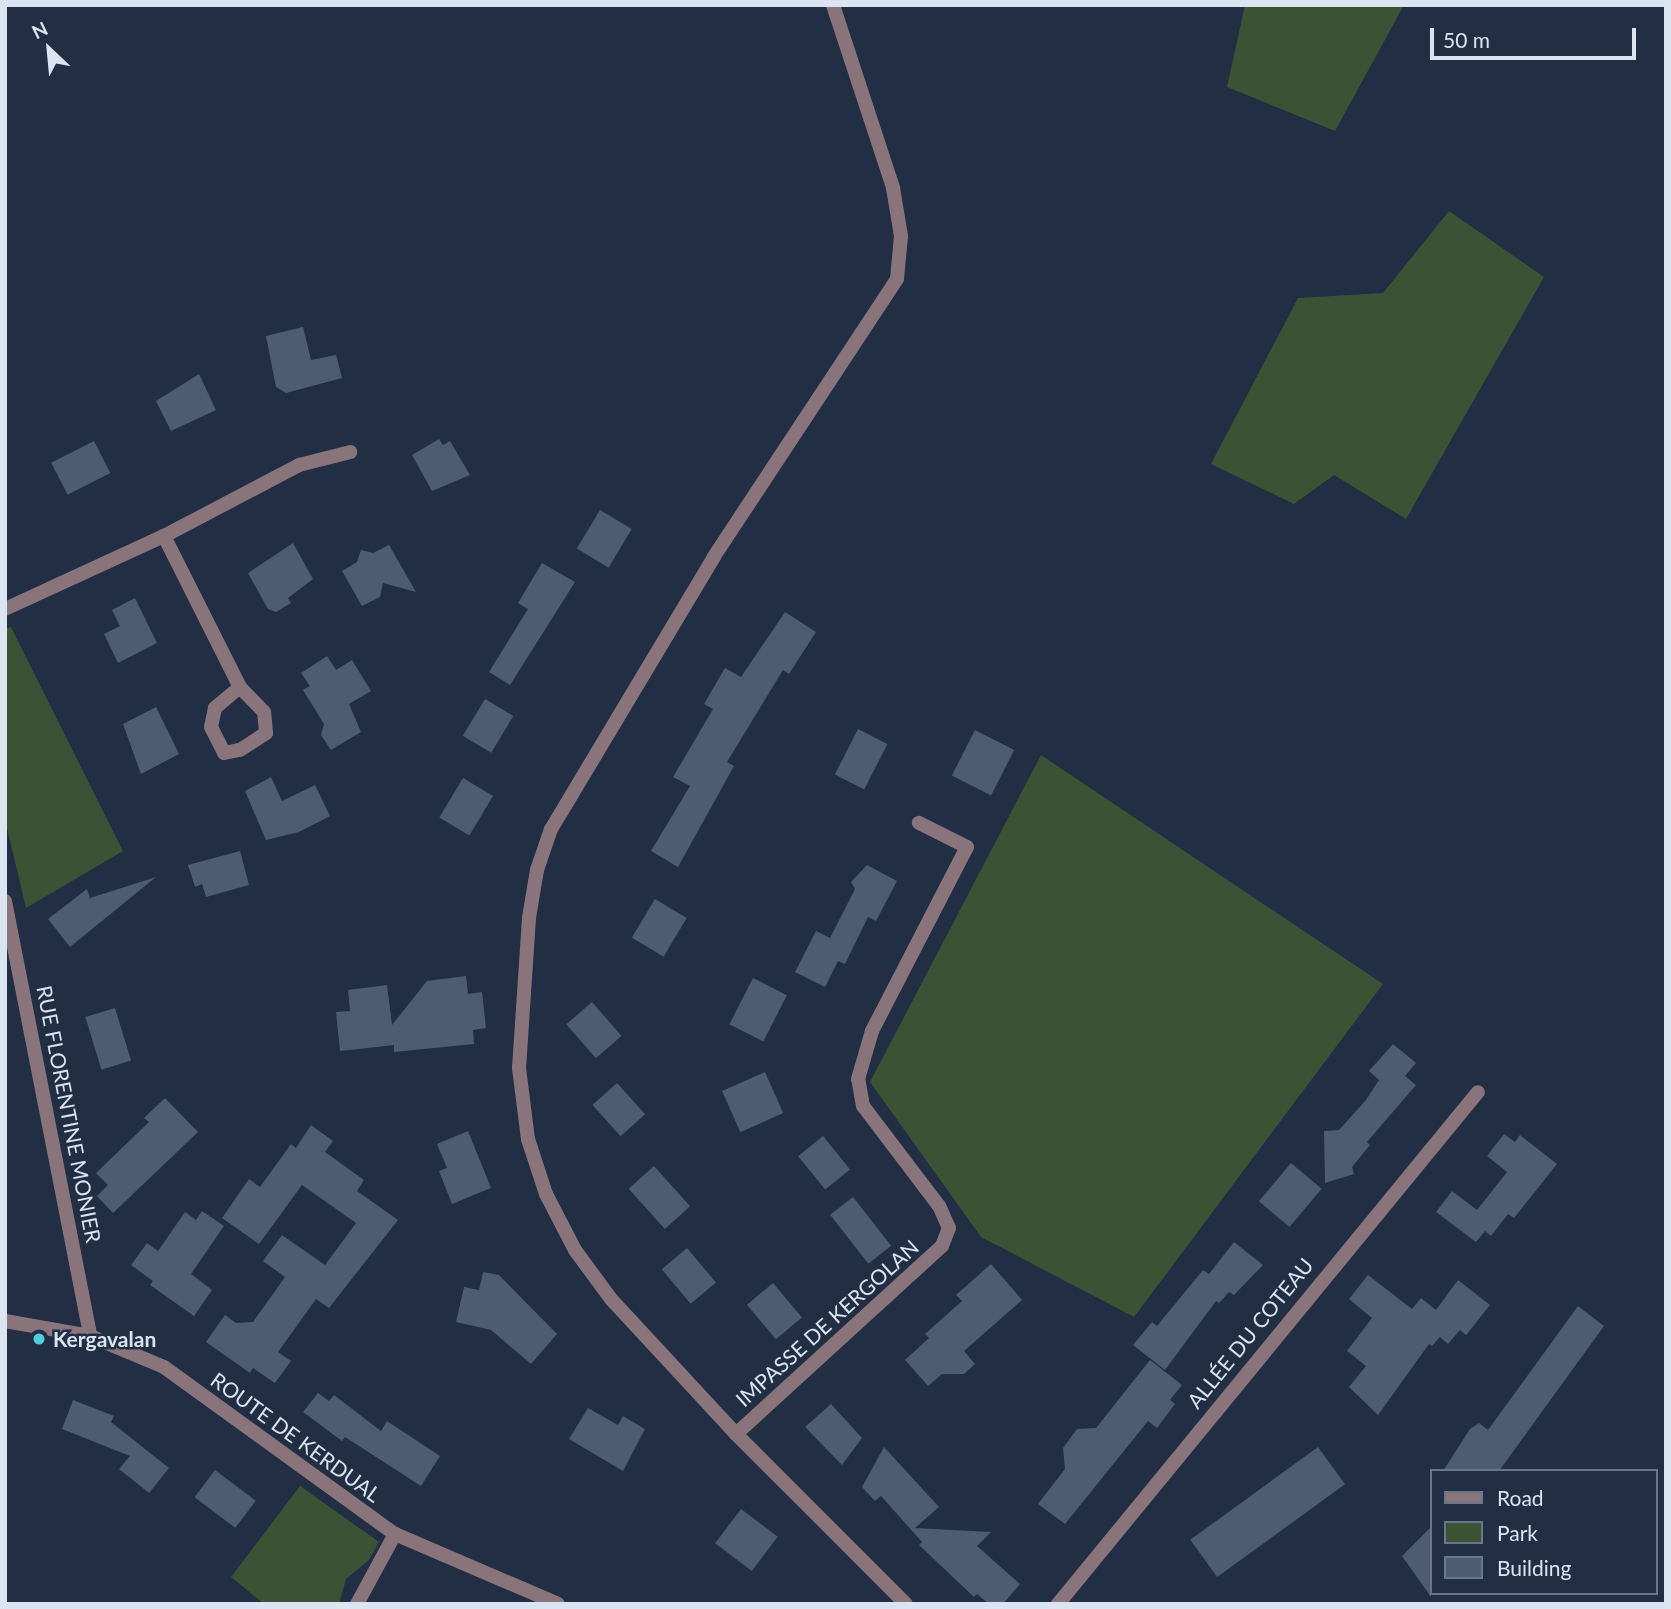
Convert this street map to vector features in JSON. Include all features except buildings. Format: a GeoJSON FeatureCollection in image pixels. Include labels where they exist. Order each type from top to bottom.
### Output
{"type":"FeatureCollection","features":[{"type":"Feature","properties":{"kind":"street"},"geometry":{"type":"LineString","coordinates":[[833,5],[893,188],[901,236],[897,279],[714,556],[551,829],[537,870],[529,918],[519,1068],[528,1139],[546,1194],[575,1250],[611,1299],[736,1434],[906,1604]]}},
{"type":"Feature","properties":{"kind":"street"},"geometry":{"type":"LineString","coordinates":[[5,609],[164,536],[299,465],[350,452]]}},
{"type":"Feature","properties":{"kind":"street"},"geometry":{"type":"LineString","coordinates":[[164,536],[240,687],[264,712],[266,733],[240,750],[225,753],[211,727],[215,708],[240,687]]}},
{"type":"Feature","properties":{"kind":"street","name":"IMPASSE DE KERGOLAN"},"geometry":{"type":"LineString","coordinates":[[736,1434],[942,1247],[949,1228],[939,1206],[863,1106],[858,1079],[872,1031],[967,847],[919,823]]}},
{"type":"Feature","properties":{"kind":"street","name":"RUE FLORENTINE MONIER"},"geometry":{"type":"LineString","coordinates":[[5,901],[90,1336]]}},
{"type":"Feature","properties":{"kind":"street","name":"ALLÉE DU COTEAU"},"geometry":{"type":"LineString","coordinates":[[1058,1604],[1478,1092]]}},
{"type":"Feature","properties":{"kind":"street","name":"ROUTE DE KERDUAL"},"geometry":{"type":"LineString","coordinates":[[5,1321],[90,1336],[164,1367],[395,1534],[558,1604]]}},
{"type":"Feature","properties":{"kind":"street"},"geometry":{"type":"LineString","coordinates":[[357,1604],[395,1534]]}},
{"type":"Feature","properties":{"kind":"green space"},"geometry":{"type":"Polygon","coordinates":[[[1245,5],[1404,5],[1335,131],[1227,87],[1245,5]]]}},
{"type":"Feature","properties":{"kind":"green space"},"geometry":{"type":"Polygon","coordinates":[[[1449,211],[1544,277],[1406,519],[1334,475],[1294,504],[1211,464],[1298,298],[1383,293],[1449,211]]]}},
{"type":"Feature","properties":{"kind":"green space"},"geometry":{"type":"Polygon","coordinates":[[[11,627],[123,851],[26,908],[5,820],[5,629],[11,627]]]}},
{"type":"Feature","properties":{"kind":"green space"},"geometry":{"type":"Polygon","coordinates":[[[1041,755],[1383,984],[1134,1317],[981,1237],[870,1082],[1041,755]]]}},
{"type":"Feature","properties":{"kind":"green space"},"geometry":{"type":"Polygon","coordinates":[[[300,1486],[379,1542],[369,1560],[346,1579],[339,1604],[264,1604],[231,1577],[300,1486]]]}},
{"type":"Feature","properties":{"kind":"place","name":"Kergavalan"},"geometry":{"type":"Point","coordinates":[39,1339]}}]}
